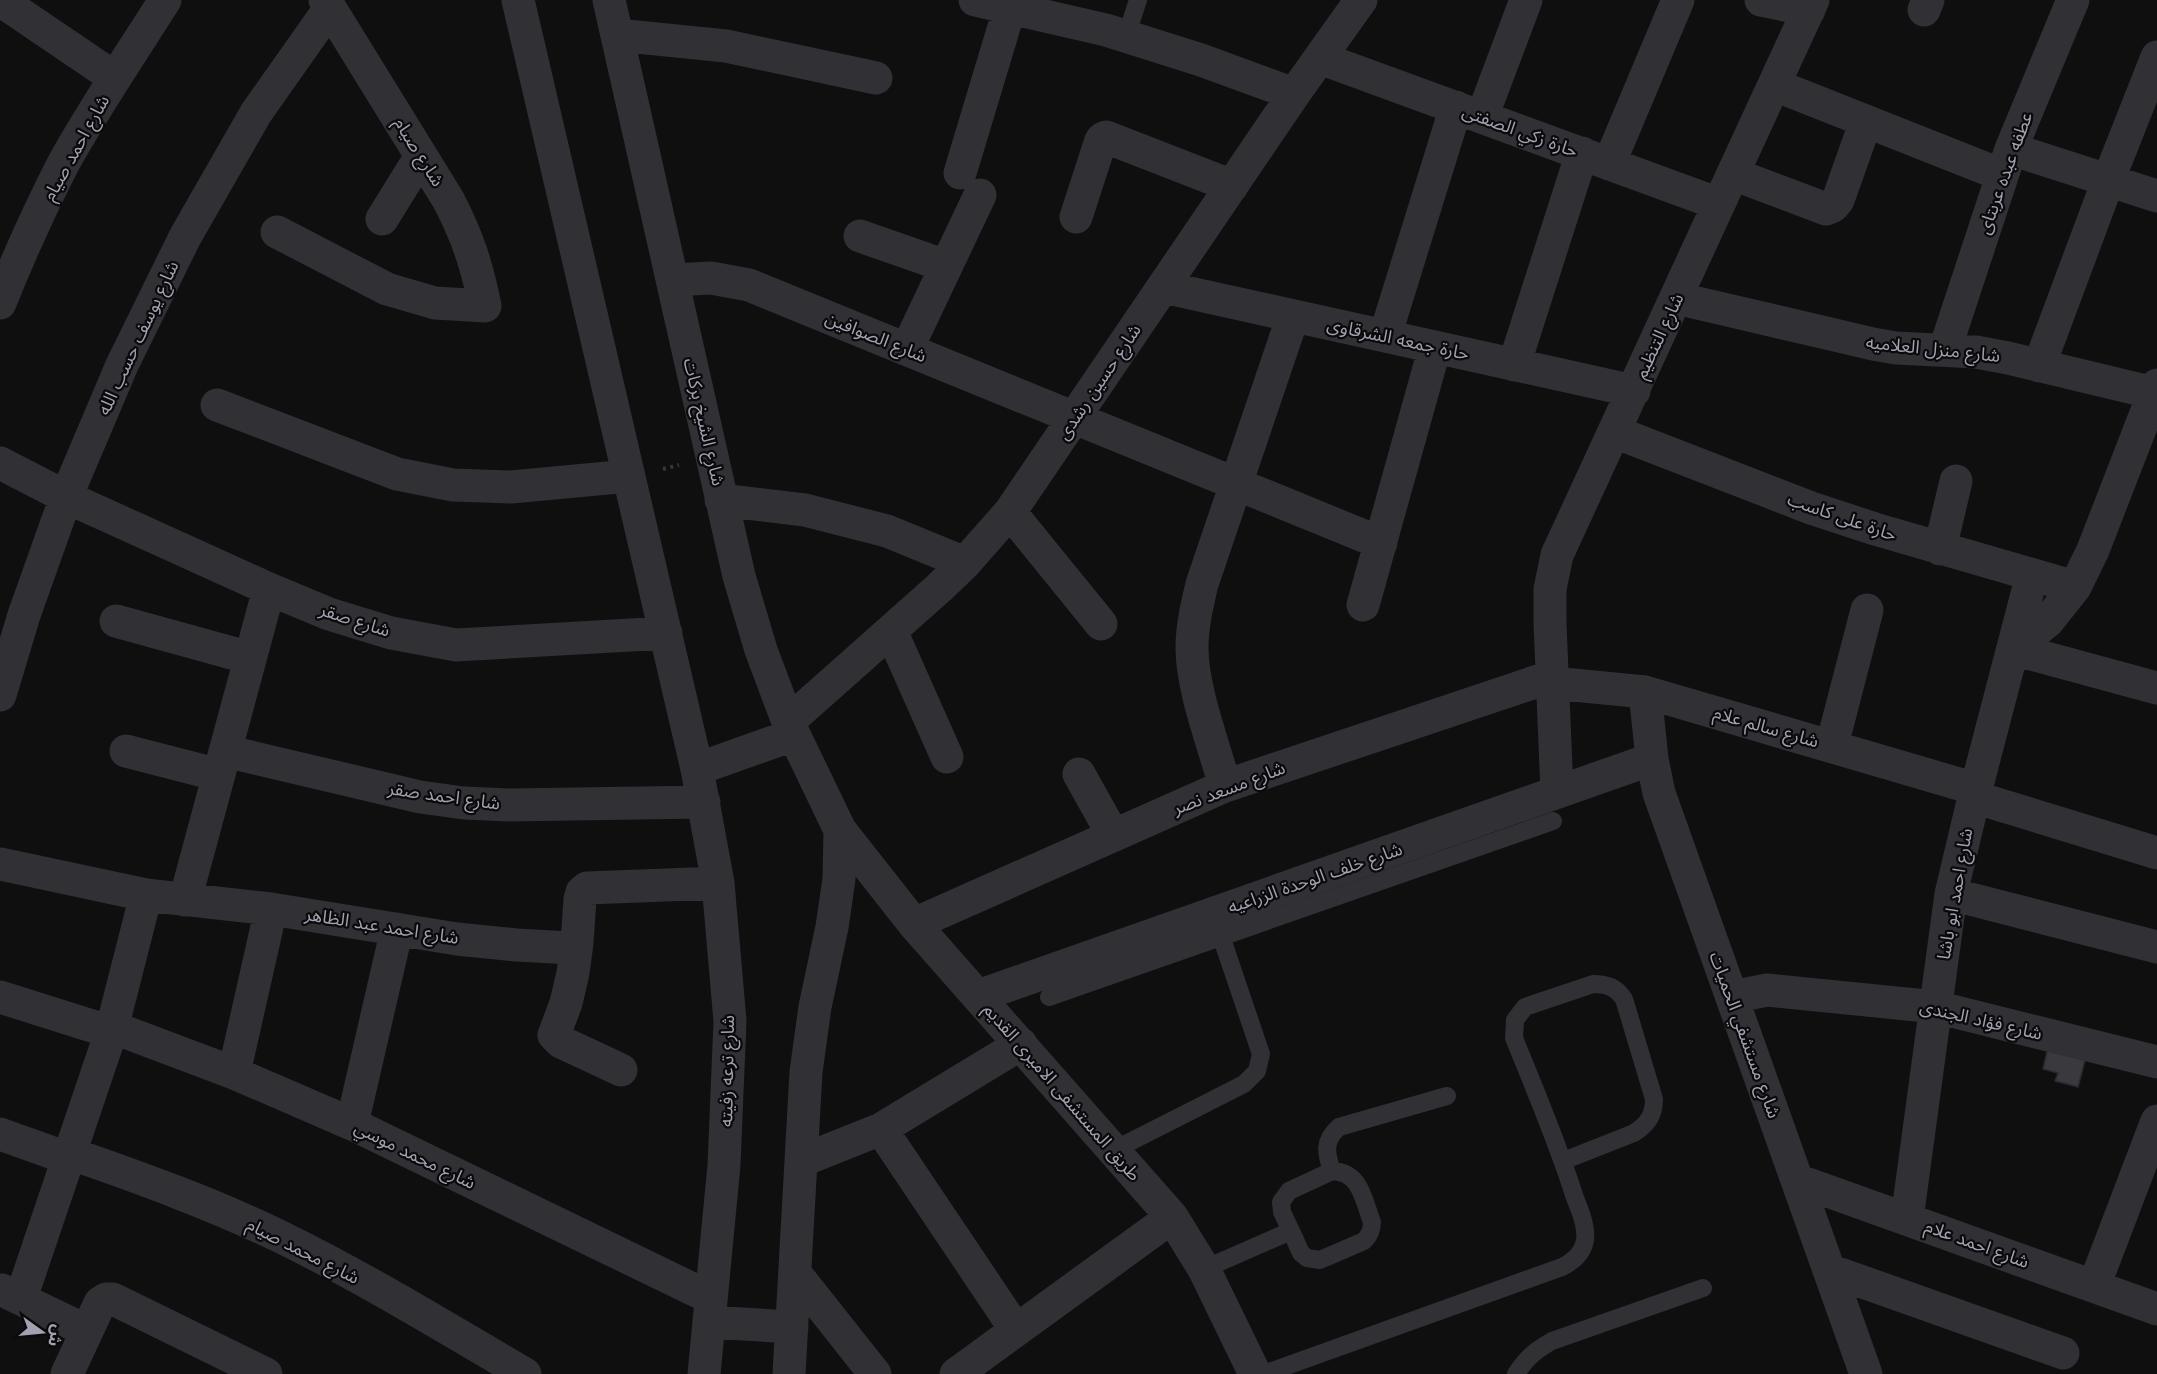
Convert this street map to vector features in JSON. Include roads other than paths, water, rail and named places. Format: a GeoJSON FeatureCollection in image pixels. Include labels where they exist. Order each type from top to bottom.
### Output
{"type":"FeatureCollection","features":[{"type":"Feature","properties":{"kind":"street"},"geometry":{"type":"LineString","coordinates":[[0,0],[115,78]]}},
{"type":"Feature","properties":{"kind":"street","name":"شارع احمد صيام"},"geometry":{"type":"LineString","coordinates":[[0,303],[20,252],[64,163],[165,0]]}},
{"type":"Feature","properties":{"kind":"street"},"geometry":{"type":"LineString","coordinates":[[518,0],[697,769],[791,728]]}},
{"type":"Feature","properties":{"kind":"street","name":"شارع الشيخ بركات"},"geometry":{"type":"LineString","coordinates":[[609,0],[739,576],[761,650],[791,728],[840,830]]}},
{"type":"Feature","properties":{"kind":"street"},"geometry":{"type":"LineString","coordinates":[[975,0],[1126,37],[1201,60],[1294,94]]}},
{"type":"Feature","properties":{"kind":"street","name":"شارع حسين رشدى"},"geometry":{"type":"LineString","coordinates":[[791,728],[965,563],[1010,512],[1294,94],[1361,0]]}},
{"type":"Feature","properties":{"kind":"street"},"geometry":{"type":"LineString","coordinates":[[1385,336],[1469,112],[1526,0]]}},
{"type":"Feature","properties":{"kind":"street"},"geometry":{"type":"LineString","coordinates":[[1514,365],[1595,158],[1678,0]]}},
{"type":"Feature","properties":{"kind":"street"},"geometry":{"type":"LineString","coordinates":[[1761,0],[1811,5]]}},
{"type":"Feature","properties":{"kind":"street","name":"عطفه عبده عربتاى"},"geometry":{"type":"LineString","coordinates":[[1945,349],[2007,162],[2073,0]]}},
{"type":"Feature","properties":{"kind":"street","name":"شارع صيام"},"geometry":{"type":"LineString","coordinates":[[276,232],[387,289],[435,303],[485,306],[478,269],[466,234],[449,201],[327,4]]}},
{"type":"Feature","properties":{"kind":"street","name":"شارع يوسف حسب الله"},"geometry":{"type":"LineString","coordinates":[[0,695],[24,615],[66,497],[122,365],[185,237],[256,113],[327,4]]}},
{"type":"Feature","properties":{"kind":"street","name":"شارع التنظيم"},"geometry":{"type":"LineString","coordinates":[[1555,807],[1550,589],[1557,555],[1811,5]]}},
{"type":"Feature","properties":{"kind":"street"},"geometry":{"type":"LineString","coordinates":[[907,349],[946,266],[970,184],[1010,7]]}},
{"type":"Feature","properties":{"kind":"street"},"geometry":{"type":"LineString","coordinates":[[617,35],[726,46],[876,78]]}},
{"type":"Feature","properties":{"kind":"street"},"geometry":{"type":"LineString","coordinates":[[2039,366],[2157,57]]}},
{"type":"Feature","properties":{"kind":"street","name":"حارة زكي الصفتى"},"geometry":{"type":"LineString","coordinates":[[1320,58],[1719,204]]}},
{"type":"Feature","properties":{"kind":"street"},"geometry":{"type":"LineString","coordinates":[[1774,85],[1866,121],[2007,162],[2108,181],[2157,196]]}},
{"type":"Feature","properties":{"kind":"street"},"geometry":{"type":"LineString","coordinates":[[1733,174],[1826,209],[1838,200],[1866,121]]}},
{"type":"Feature","properties":{"kind":"street"},"geometry":{"type":"LineString","coordinates":[[1076,217],[1100,143],[1106,137],[1232,186]]}},
{"type":"Feature","properties":{"kind":"street"},"geometry":{"type":"LineString","coordinates":[[382,219],[421,156]]}},
{"type":"Feature","properties":{"kind":"street"},"geometry":{"type":"LineString","coordinates":[[860,236],[946,266]]}},
{"type":"Feature","properties":{"kind":"street","name":"شارع الصوافين"},"geometry":{"type":"LineString","coordinates":[[672,280],[711,278],[749,285],[1381,543]]}},
{"type":"Feature","properties":{"kind":"street","name":"حارة جمعه الشرقاوى"},"geometry":{"type":"LineString","coordinates":[[1163,287],[1634,391]]}},
{"type":"Feature","properties":{"kind":"street","name":"شارع منزل العلاميه"},"geometry":{"type":"LineString","coordinates":[[1676,298],[1873,344],[1904,348],[1945,349],[2008,358],[2156,389]]}},
{"type":"Feature","properties":{"kind":"street"},"geometry":{"type":"LineString","coordinates":[[1225,786],[1196,681],[1192,649],[1194,616],[1202,584],[1235,484],[1293,316]]}},
{"type":"Feature","properties":{"kind":"street"},"geometry":{"type":"LineString","coordinates":[[1364,605],[1435,347]]}},
{"type":"Feature","properties":{"kind":"street"},"geometry":{"type":"LineString","coordinates":[[2013,649],[2048,621],[2075,587],[2093,550],[2156,389]]}},
{"type":"Feature","properties":{"kind":"street"},"geometry":{"type":"LineString","coordinates":[[217,405],[397,474],[453,485],[511,487],[629,476]]}},
{"type":"Feature","properties":{"kind":"street","name":"حارة على كاسب"},"geometry":{"type":"LineString","coordinates":[[1615,432],[1811,508],[1940,549],[2075,587]]}},
{"type":"Feature","properties":{"kind":"street","name":"شارع صقر"},"geometry":{"type":"LineString","coordinates":[[0,463],[66,497],[269,589],[329,614],[391,633],[456,645],[666,633]]}},
{"type":"Feature","properties":{"kind":"street"},"geometry":{"type":"LineString","coordinates":[[1940,549],[1956,481]]}},
{"type":"Feature","properties":{"kind":"street"},"geometry":{"type":"LineString","coordinates":[[721,500],[805,510],[887,531],[965,563]]}},
{"type":"Feature","properties":{"kind":"street"},"geometry":{"type":"LineString","coordinates":[[1010,512],[1101,624]]}},
{"type":"Feature","properties":{"kind":"street","name":"شارع احمد ابو باشا"},"geometry":{"type":"LineString","coordinates":[[1907,1219],[1951,894],[2032,575]]}},
{"type":"Feature","properties":{"kind":"street"},"geometry":{"type":"LineString","coordinates":[[185,900],[269,589]]}},
{"type":"Feature","properties":{"kind":"street"},"geometry":{"type":"LineString","coordinates":[[1832,746],[1867,610]]}},
{"type":"Feature","properties":{"kind":"street"},"geometry":{"type":"LineString","coordinates":[[116,621],[250,658]]}},
{"type":"Feature","properties":{"kind":"street"},"geometry":{"type":"LineString","coordinates":[[891,631],[947,757]]}},
{"type":"Feature","properties":{"kind":"street"},"geometry":{"type":"LineString","coordinates":[[2013,649],[2157,688]]}},
{"type":"Feature","properties":{"kind":"street","name":"شارع سالم علام"},"geometry":{"type":"LineString","coordinates":[[1553,680],[1645,692],[1832,746],[2157,854]]}},
{"type":"Feature","properties":{"kind":"street","name":"شارع مسعد نصر"},"geometry":{"type":"LineString","coordinates":[[914,924],[1225,786],[1553,680]]}},
{"type":"Feature","properties":{"kind":"street","name":"شارع مستشفي الحميات"},"geometry":{"type":"LineString","coordinates":[[1645,692],[1652,759],[1659,793],[1829,1270],[1870,1372]]}},
{"type":"Feature","properties":{"kind":"street","name":"شارع احمد صقر"},"geometry":{"type":"LineString","coordinates":[[126,751],[222,763],[464,803],[509,805],[704,802]]}},
{"type":"Feature","properties":{"kind":"street","name":"شارع خلف الوحدة الزراعيه"},"geometry":{"type":"LineString","coordinates":[[978,996],[1555,807],[1652,759]]}},
{"type":"Feature","properties":{"kind":"street","name":"شارع ترعه زفيته"},"geometry":{"type":"LineString","coordinates":[[697,769],[718,883],[730,1021],[724,1165],[704,1374]]}},
{"type":"Feature","properties":{"kind":"street"},"geometry":{"type":"LineString","coordinates":[[1079,774],[1113,836]]}},
{"type":"Feature","properties":{"kind":"street"},"geometry":{"type":"LineString","coordinates":[[789,1374],[810,1040],[839,879],[840,830]]}},
{"type":"Feature","properties":{"kind":"street","name":"طريق المستشفى الاميرى القديم"},"geometry":{"type":"LineString","coordinates":[[840,830],[914,924],[1172,1217],[1204,1269],[1254,1373]]}},
{"type":"Feature","properties":{"kind":"street","name":"شارع احمد عبد الظاهر"},"geometry":{"type":"LineString","coordinates":[[0,864],[146,896],[271,909],[457,939],[570,948],[577,943]]}},
{"type":"Feature","properties":{"kind":"street"},"geometry":{"type":"LineString","coordinates":[[621,1070],[561,1042],[554,1035],[566,1003],[573,974],[582,892],[586,888],[718,883]]}},
{"type":"Feature","properties":{"kind":"street"},"geometry":{"type":"LineString","coordinates":[[1951,894],[2157,947]]}},
{"type":"Feature","properties":{"kind":"street"},"geometry":{"type":"LineString","coordinates":[[87,1331],[10,1293],[68,1155],[112,1030],[146,896]]}},
{"type":"Feature","properties":{"kind":"street"},"geometry":{"type":"LineString","coordinates":[[234,1073],[271,909]]}},
{"type":"Feature","properties":{"kind":"street"},"geometry":{"type":"LineString","coordinates":[[352,1124],[397,928]]}},
{"type":"Feature","properties":{"kind":"street","name":"شارع فؤاد الجندى"},"geometry":{"type":"LineString","coordinates":[[1732,997],[1767,990],[1936,1006],[2157,1062]]}},
{"type":"Feature","properties":{"kind":"street","name":"شارع محمد موسي"},"geometry":{"type":"LineString","coordinates":[[0,997],[112,1030],[234,1073],[352,1124],[710,1310]]}},
{"type":"Feature","properties":{"kind":"street"},"geometry":{"type":"LineString","coordinates":[[801,1161],[881,1130],[1021,1044]]}},
{"type":"Feature","properties":{"kind":"street"},"geometry":{"type":"LineString","coordinates":[[2094,1286],[2157,1120]]}},
{"type":"Feature","properties":{"kind":"street"},"geometry":{"type":"LineString","coordinates":[[881,1130],[1016,1330]]}},
{"type":"Feature","properties":{"kind":"street","name":"شارع محمد صيام"},"geometry":{"type":"LineString","coordinates":[[0,1134],[177,1191],[281,1237],[383,1292],[525,1374]]}},
{"type":"Feature","properties":{"kind":"street","name":"شارع احمد علام"},"geometry":{"type":"LineString","coordinates":[[1797,1180],[2157,1309]]}},
{"type":"Feature","properties":{"kind":"street"},"geometry":{"type":"LineString","coordinates":[[956,1374],[1172,1217]]}},
{"type":"Feature","properties":{"kind":"street"},"geometry":{"type":"LineString","coordinates":[[1829,1270],[2063,1353]]}},
{"type":"Feature","properties":{"kind":"street"},"geometry":{"type":"LineString","coordinates":[[795,1274],[875,1374]]}},
{"type":"Feature","properties":{"kind":"street"},"geometry":{"type":"LineString","coordinates":[[67,1374],[100,1303],[106,1299],[113,1299],[266,1374]]}},
{"type":"Feature","properties":{"kind":"street"},"geometry":{"type":"LineString","coordinates":[[710,1310],[792,1327]]}},
{"type":"Feature","properties":{"kind":"lane"},"geometry":{"type":"LineString","coordinates":[[1126,37],[1138,0]]}},
{"type":"Feature","properties":{"kind":"lane"},"geometry":{"type":"LineString","coordinates":[[1049,997],[1221,936],[1555,807]]}},
{"type":"Feature","properties":{"kind":"lane"},"geometry":{"type":"LineString","coordinates":[[1114,1150],[1244,1083],[1257,1071],[1261,1054],[1221,936]]}},
{"type":"Feature","properties":{"kind":"lane"},"geometry":{"type":"LineString","coordinates":[[1254,1373],[1562,1268],[1572,1262],[1580,1253],[1585,1241],[1585,1228],[1563,1161],[1514,1038],[1515,1020],[1525,1007],[1593,984],[1603,984],[1612,987],[1624,999],[1654,1099],[1654,1107],[1645,1126],[1634,1133],[1563,1161]]}},
{"type":"Feature","properties":{"kind":"lane"},"geometry":{"type":"LineString","coordinates":[[1332,1171],[1326,1148],[1332,1133],[1339,1127],[1447,1095]]}},
{"type":"Feature","properties":{"kind":"lane"},"geometry":{"type":"LineString","coordinates":[[1332,1171],[1345,1173],[1356,1180],[1372,1222],[1370,1236],[1326,1258],[1314,1260],[1301,1253],[1291,1231],[1281,1207],[1284,1196],[1332,1171]]}},
{"type":"Feature","properties":{"kind":"lane"},"geometry":{"type":"LineString","coordinates":[[1204,1269],[1291,1231]]}},
{"type":"Feature","properties":{"kind":"lane"},"geometry":{"type":"LineString","coordinates":[[1516,1374],[1523,1362],[1536,1350],[1552,1341],[1703,1288]]}}]}
